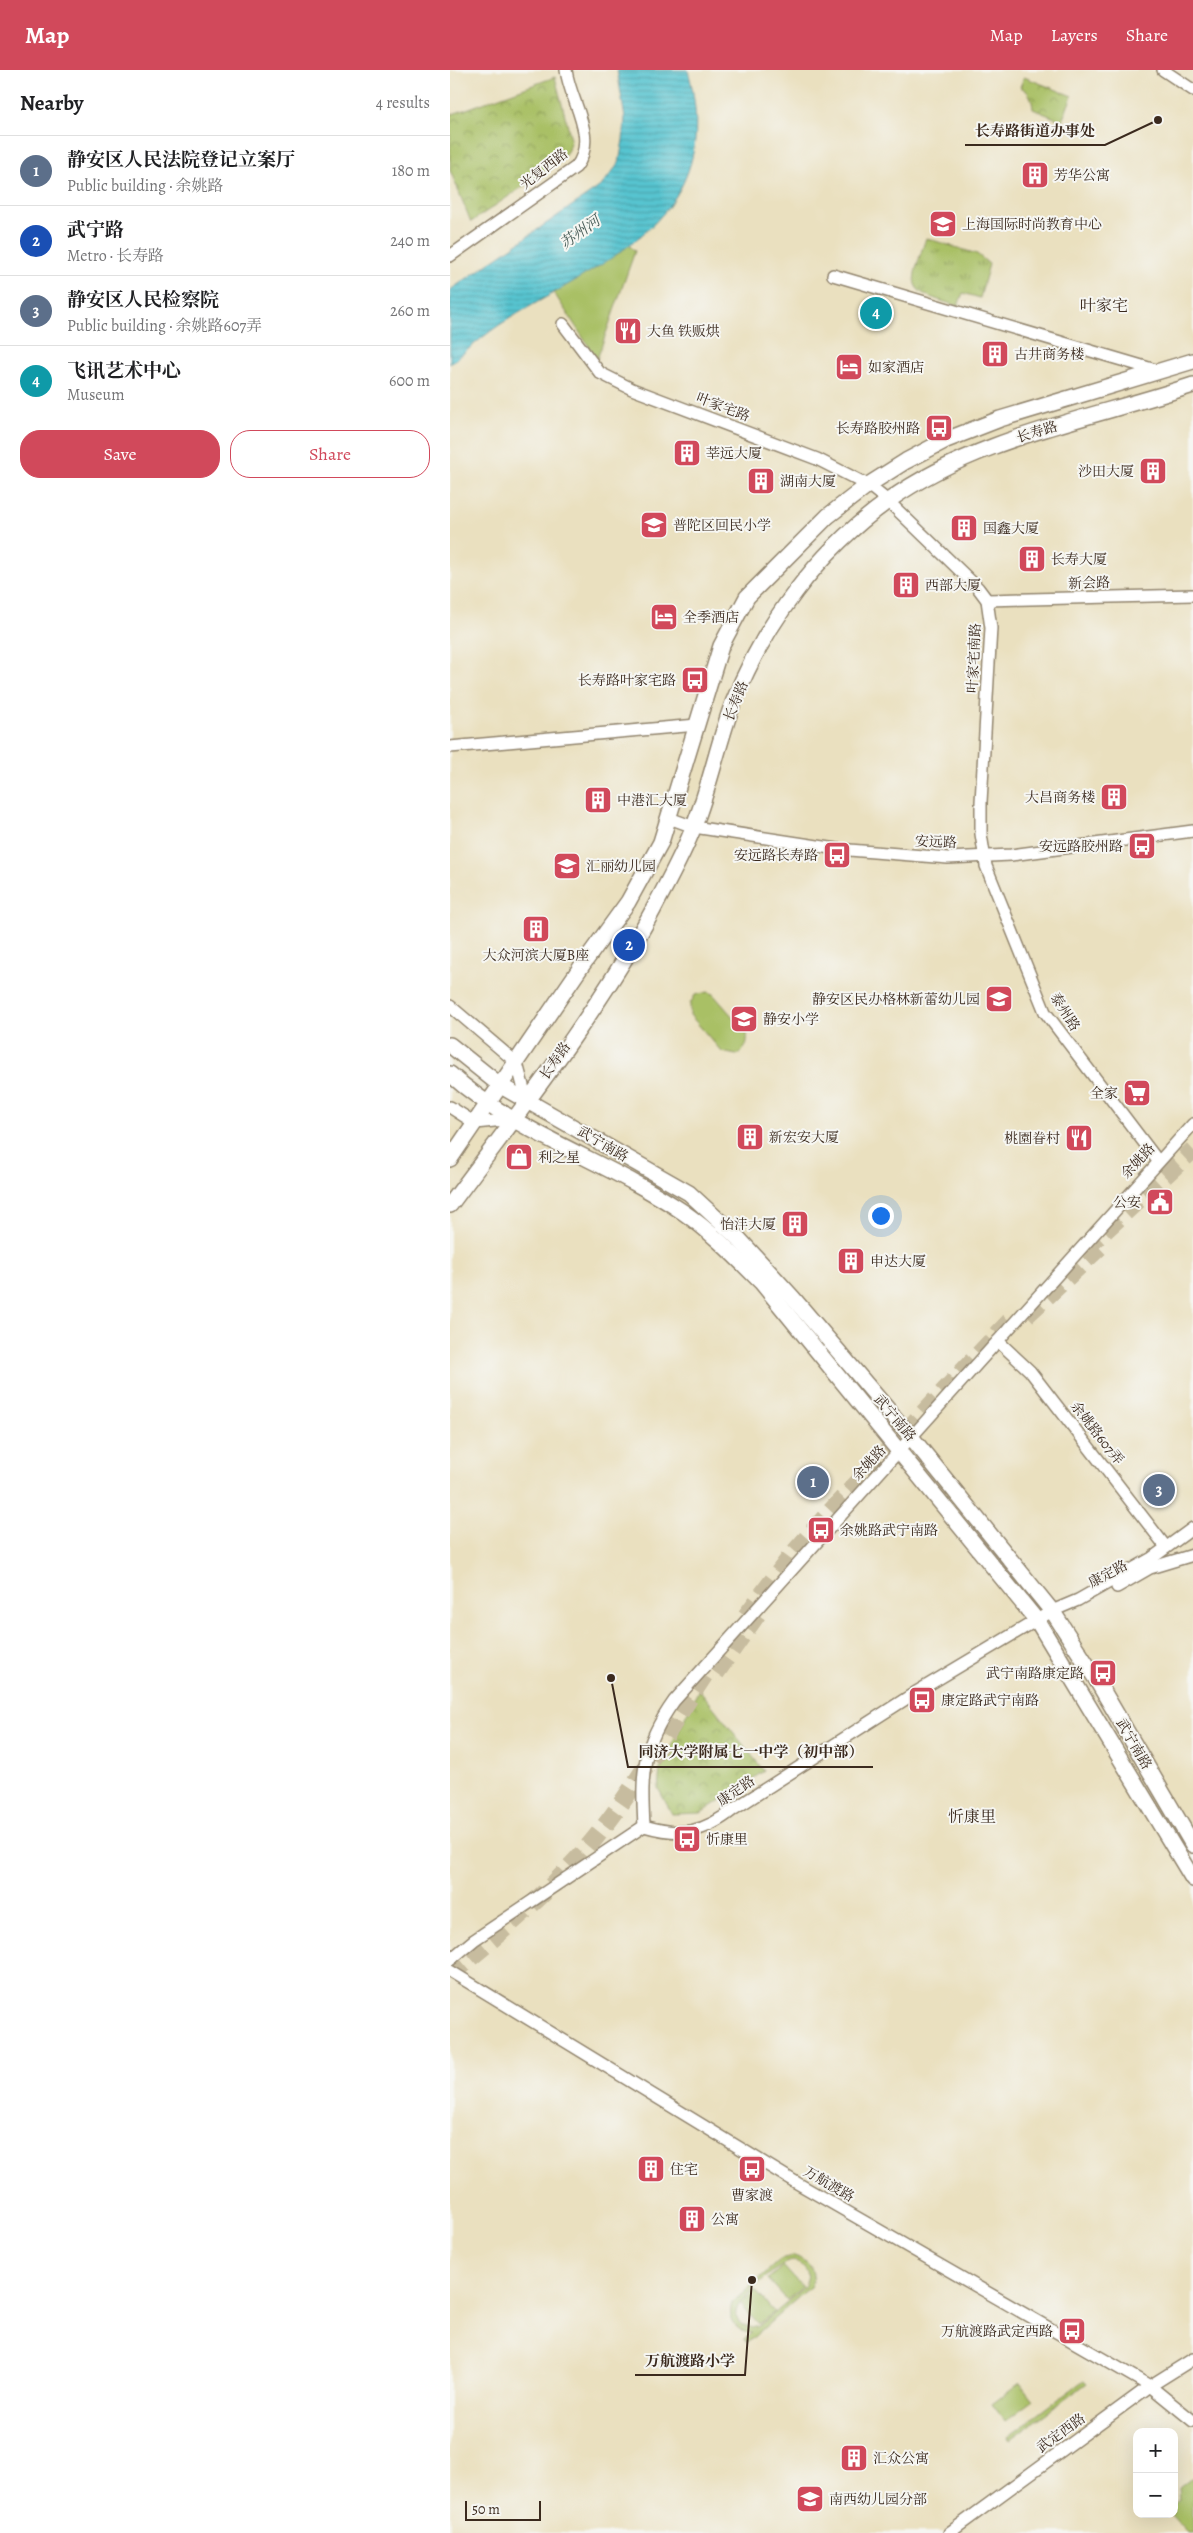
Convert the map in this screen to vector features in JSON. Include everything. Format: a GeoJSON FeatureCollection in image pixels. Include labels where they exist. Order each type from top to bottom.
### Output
{"type":"FeatureCollection","features":[{"type":"Feature","properties":{"kind":"main road","name":"长寿路"},"geometry":{"type":"LineString","coordinates":[[450,1159],[583,964],[628,902],[661,842],[681,823],[697,725],[721,646],[747,597],[828,516],[868,485],[906,461],[946,440],[1000,419],[1193,361]]}},
{"type":"Feature","properties":{"kind":"main road","name":"长寿路"},"geometry":{"type":"LineString","coordinates":[[450,1204],[514,1119],[594,1005],[648,919],[681,823],[734,702],[768,630],[803,580],[863,520],[917,482],[1008,441],[1193,385]]}},
{"type":"Feature","properties":{"kind":"main road","name":"武宁南路"},"geometry":{"type":"LineString","coordinates":[[450,1046],[501,1086],[689,1193],[739,1239],[794,1298],[912,1438],[1054,1613],[1096,1679],[1193,1845]]}},
{"type":"Feature","properties":{"kind":"main road","name":"武宁南路"},"geometry":{"type":"LineString","coordinates":[[450,1074],[488,1103],[514,1119],[683,1212],[725,1246],[762,1283],[898,1454],[1038,1622],[1193,1879]]}},
{"type":"Feature","properties":{"kind":"street","name":"光复西路"},"geometry":{"type":"LineString","coordinates":[[450,256],[576,166],[582,159],[585,150],[584,128],[574,101],[566,70]]}},
{"type":"Feature","properties":{"kind":"street"},"geometry":{"type":"LineString","coordinates":[[1163,70],[1191,84]]}},
{"type":"Feature","properties":{"kind":"street"},"geometry":{"type":"LineString","coordinates":[[833,275],[1160,372]]}},
{"type":"Feature","properties":{"kind":"street","name":"叶家宅路"},"geometry":{"type":"LineString","coordinates":[[563,324],[600,373],[632,389],[817,459],[868,485],[888,501]]}},
{"type":"Feature","properties":{"kind":"street"},"geometry":{"type":"LineString","coordinates":[[888,501],[978,588],[987,600]]}},
{"type":"Feature","properties":{"kind":"street","name":"新会路"},"geometry":{"type":"LineString","coordinates":[[987,600],[1193,595]]}},
{"type":"Feature","properties":{"kind":"street","name":"叶家宅南路"},"geometry":{"type":"LineString","coordinates":[[984,858],[981,834],[981,802],[991,628],[987,600]]}},
{"type":"Feature","properties":{"kind":"street"},"geometry":{"type":"LineString","coordinates":[[450,748],[697,725]]}},
{"type":"Feature","properties":{"kind":"street","name":"安远路"},"geometry":{"type":"LineString","coordinates":[[681,823],[837,849],[910,856],[984,858],[1193,831]]}},
{"type":"Feature","properties":{"kind":"street","name":"泰州路"},"geometry":{"type":"LineString","coordinates":[[984,858],[992,884],[1045,1012],[1158,1161]]}},
{"type":"Feature","properties":{"kind":"street"},"geometry":{"type":"LineString","coordinates":[[450,1006],[517,1063],[527,1101]]}},
{"type":"Feature","properties":{"kind":"street"},"geometry":{"type":"LineString","coordinates":[[450,1107],[475,1123],[514,1119]]}},
{"type":"Feature","properties":{"kind":"street","name":"余姚路"},"geometry":{"type":"LineString","coordinates":[[644,1826],[642,1779],[646,1752],[657,1726],[674,1701],[1193,1124]]}},
{"type":"Feature","properties":{"kind":"street","name":"余姚路607弄"},"geometry":{"type":"LineString","coordinates":[[998,1341],[1030,1371],[1166,1547]]}},
{"type":"Feature","properties":{"kind":"street","name":"康定路"},"geometry":{"type":"LineString","coordinates":[[644,1826],[659,1830],[689,1831],[704,1829],[716,1824],[734,1809],[918,1691],[1078,1600],[1166,1547],[1193,1528]]}},
{"type":"Feature","properties":{"kind":"street","name":"康定路"},"geometry":{"type":"LineString","coordinates":[[1054,1613],[1080,1606],[1150,1568],[1181,1556],[1193,1555]]}},
{"type":"Feature","properties":{"kind":"street"},"geometry":{"type":"LineString","coordinates":[[450,1960],[474,1940],[644,1826]]}},
{"type":"Feature","properties":{"kind":"street","name":"万航渡路"},"geometry":{"type":"LineString","coordinates":[[450,1971],[797,2182],[1150,2386],[1193,2421]]}},
{"type":"Feature","properties":{"kind":"street","name":"武定西路"},"geometry":{"type":"LineString","coordinates":[[949,2533],[1150,2386],[1193,2359]]}},
{"type":"Feature","properties":{"kind":"green space"},"geometry":{"type":"Polygon","coordinates":[[[555,77],[571,139],[568,150],[559,162],[471,222],[450,170],[450,115],[555,77]]]}},
{"type":"Feature","properties":{"kind":"green space"},"geometry":{"type":"Polygon","coordinates":[[[1024,77],[1072,96],[1062,121],[1033,109],[1030,96],[1020,87],[1024,77]]]}},
{"type":"Feature","properties":{"kind":"green space"},"geometry":{"type":"Polygon","coordinates":[[[926,238],[977,254],[989,264],[980,298],[963,293],[958,306],[940,301],[920,291],[915,285],[914,278],[926,238]]]}},
{"type":"Feature","properties":{"kind":"green space"},"geometry":{"type":"Polygon","coordinates":[[[629,245],[635,251],[597,359],[554,293],[629,245]]]}},
{"type":"Feature","properties":{"kind":"green space"},"geometry":{"type":"Polygon","coordinates":[[[708,992],[713,994],[747,1033],[746,1046],[736,1055],[722,1052],[690,1015],[690,1004],[695,995],[708,992]]]}},
{"type":"Feature","properties":{"kind":"green space"},"geometry":{"type":"Polygon","coordinates":[[[699,1689],[764,1771],[701,1813],[672,1814],[658,1788],[660,1769],[699,1689]]]}},
{"type":"Feature","properties":{"kind":"green space"},"geometry":{"type":"Polygon","coordinates":[[[793,2256],[808,2263],[813,2276],[810,2287],[747,2343],[744,2340],[751,2333],[741,2330],[734,2323],[731,2314],[732,2303],[781,2259],[793,2256]],[[793,2261],[787,2263],[769,2274],[751,2291],[738,2307],[736,2313],[741,2324],[752,2328],[759,2326],[803,2288],[806,2284],[807,2272],[798,2263],[793,2261]]]}},
{"type":"Feature","properties":{"kind":"green space"},"geometry":{"type":"Polygon","coordinates":[[[783,2266],[802,2287],[787,2300],[768,2279],[783,2266]]]}},
{"type":"Feature","properties":{"kind":"green space"},"geometry":{"type":"Polygon","coordinates":[[[755,2290],[774,2312],[759,2324],[740,2303],[755,2290]]]}},
{"type":"Feature","properties":{"kind":"green space"},"geometry":{"type":"Polygon","coordinates":[[[1084,2380],[1087,2383],[1010,2440],[1008,2437],[1084,2380]]]}},
{"type":"Feature","properties":{"kind":"green space"},"geometry":{"type":"Polygon","coordinates":[[[1020,2383],[1033,2400],[1005,2421],[992,2404],[1020,2383]]]}},
{"type":"Feature","properties":{"kind":"green space"},"geometry":{"type":"Polygon","coordinates":[[[1193,2477],[1193,2533],[1188,2533],[1174,2518],[1178,2518],[1179,2488],[1193,2477]]]}},
{"type":"Feature","properties":{"kind":"water","name":"苏州河"},"geometry":{"type":"Polygon","coordinates":[[[617,70],[688,70],[696,121],[691,163],[675,198],[650,228],[618,253],[582,277],[504,322],[450,364],[450,290],[602,185],[619,163],[625,118],[617,70]]]}},
{"type":"Feature","properties":{"kind":"tunnel"},"geometry":{"type":"LineString","coordinates":[[1085,1249],[1193,1150]]}},
{"type":"Feature","properties":{"kind":"tunnel"},"geometry":{"type":"LineString","coordinates":[[1027,1315],[1101,1246]]}},
{"type":"Feature","properties":{"kind":"tunnel"},"geometry":{"type":"LineString","coordinates":[[746,1616],[791,1556],[828,1514],[1010,1321]]}},
{"type":"Feature","properties":{"kind":"tunnel"},"geometry":{"type":"LineString","coordinates":[[716,1673],[761,1609]]}},
{"type":"Feature","properties":{"kind":"tunnel"},"geometry":{"type":"LineString","coordinates":[[450,1975],[545,1892],[596,1837],[628,1794],[716,1658]]}},
{"type":"Feature","properties":{"kind":"place","name":"长寿路街道办事处"},"geometry":{"type":"Point","coordinates":[1158,120]}},
{"type":"Feature","properties":{"kind":"place","name":"芳华公寓"},"geometry":{"type":"Point","coordinates":[1035,175]}},
{"type":"Feature","properties":{"kind":"place","name":"上海国际时尚教育中心"},"geometry":{"type":"Point","coordinates":[943,224]}},
{"type":"Feature","properties":{"kind":"place","name":"飞讯艺术中心"},"geometry":{"type":"Point","coordinates":[876,313]}},
{"type":"Feature","properties":{"kind":"place","name":"大鱼 铁贩烘"},"geometry":{"type":"Point","coordinates":[628,331]}},
{"type":"Feature","properties":{"kind":"place","name":"古井商务楼"},"geometry":{"type":"Point","coordinates":[995,354]}},
{"type":"Feature","properties":{"kind":"place","name":"如家酒店"},"geometry":{"type":"Point","coordinates":[849,367]}},
{"type":"Feature","properties":{"kind":"place","name":"长寿路胶州路"},"geometry":{"type":"Point","coordinates":[939,428]}},
{"type":"Feature","properties":{"kind":"place","name":"莘远大厦"},"geometry":{"type":"Point","coordinates":[687,453]}},
{"type":"Feature","properties":{"kind":"place","name":"沙田大厦"},"geometry":{"type":"Point","coordinates":[1153,471]}},
{"type":"Feature","properties":{"kind":"place","name":"湖南大厦"},"geometry":{"type":"Point","coordinates":[761,481]}},
{"type":"Feature","properties":{"kind":"place","name":"普陀区回民小学"},"geometry":{"type":"Point","coordinates":[654,525]}},
{"type":"Feature","properties":{"kind":"place","name":"国鑫大厦"},"geometry":{"type":"Point","coordinates":[964,528]}},
{"type":"Feature","properties":{"kind":"place","name":"长寿大厦"},"geometry":{"type":"Point","coordinates":[1032,559]}},
{"type":"Feature","properties":{"kind":"place","name":"西部大厦"},"geometry":{"type":"Point","coordinates":[906,585]}},
{"type":"Feature","properties":{"kind":"place","name":"全季酒店"},"geometry":{"type":"Point","coordinates":[664,617]}},
{"type":"Feature","properties":{"kind":"place","name":"长寿路叶家宅路"},"geometry":{"type":"Point","coordinates":[695,680]}},
{"type":"Feature","properties":{"kind":"place","name":"大昌商务楼"},"geometry":{"type":"Point","coordinates":[1114,797]}},
{"type":"Feature","properties":{"kind":"place","name":"中港汇大厦"},"geometry":{"type":"Point","coordinates":[598,800]}},
{"type":"Feature","properties":{"kind":"place","name":"安远路胶州路"},"geometry":{"type":"Point","coordinates":[1142,846]}},
{"type":"Feature","properties":{"kind":"place","name":"安远路长寿路"},"geometry":{"type":"Point","coordinates":[837,855]}},
{"type":"Feature","properties":{"kind":"place","name":"汇丽幼儿园"},"geometry":{"type":"Point","coordinates":[567,866]}},
{"type":"Feature","properties":{"kind":"place","name":"大众河滨大厦B座"},"geometry":{"type":"Point","coordinates":[536,929]}},
{"type":"Feature","properties":{"kind":"place","name":"武宁路"},"geometry":{"type":"Point","coordinates":[629,945]}},
{"type":"Feature","properties":{"kind":"place","name":"静安区民办格林新蕾幼儿园"},"geometry":{"type":"Point","coordinates":[999,999]}},
{"type":"Feature","properties":{"kind":"place","name":"静安小学"},"geometry":{"type":"Point","coordinates":[744,1019]}},
{"type":"Feature","properties":{"kind":"place","name":"全家"},"geometry":{"type":"Point","coordinates":[1137,1093]}},
{"type":"Feature","properties":{"kind":"place","name":"新宏安大厦"},"geometry":{"type":"Point","coordinates":[750,1137]}},
{"type":"Feature","properties":{"kind":"place","name":"桃園眷村"},"geometry":{"type":"Point","coordinates":[1079,1138]}},
{"type":"Feature","properties":{"kind":"place","name":"利之星"},"geometry":{"type":"Point","coordinates":[519,1157]}},
{"type":"Feature","properties":{"kind":"place","name":"公安"},"geometry":{"type":"Point","coordinates":[1160,1202]}},
{"type":"Feature","properties":{"kind":"place","name":"怡沣大厦"},"geometry":{"type":"Point","coordinates":[795,1224]}},
{"type":"Feature","properties":{"kind":"place","name":"申达大厦"},"geometry":{"type":"Point","coordinates":[851,1261]}},
{"type":"Feature","properties":{"kind":"place","name":"静安区人民法院登记立案厅"},"geometry":{"type":"Point","coordinates":[813,1482]}},
{"type":"Feature","properties":{"kind":"place","name":"静安区人民检察院"},"geometry":{"type":"Point","coordinates":[1159,1490]}},
{"type":"Feature","properties":{"kind":"place","name":"余姚路武宁南路"},"geometry":{"type":"Point","coordinates":[821,1530]}},
{"type":"Feature","properties":{"kind":"place","name":"武宁南路康定路"},"geometry":{"type":"Point","coordinates":[1103,1673]}},
{"type":"Feature","properties":{"kind":"place","name":"同济大学附属七一中学（初中部）"},"geometry":{"type":"Point","coordinates":[611,1678]}},
{"type":"Feature","properties":{"kind":"place","name":"康定路武宁南路"},"geometry":{"type":"Point","coordinates":[922,1700]}},
{"type":"Feature","properties":{"kind":"place","name":"忻康里"},"geometry":{"type":"Point","coordinates":[687,1839]}},
{"type":"Feature","properties":{"kind":"place","name":"住宅"},"geometry":{"type":"Point","coordinates":[651,2169]}},
{"type":"Feature","properties":{"kind":"place","name":"曹家渡"},"geometry":{"type":"Point","coordinates":[752,2169]}},
{"type":"Feature","properties":{"kind":"place","name":"公寓"},"geometry":{"type":"Point","coordinates":[692,2219]}},
{"type":"Feature","properties":{"kind":"place","name":"万航渡路小学"},"geometry":{"type":"Point","coordinates":[752,2280]}},
{"type":"Feature","properties":{"kind":"place","name":"万航渡路武定西路"},"geometry":{"type":"Point","coordinates":[1072,2331]}},
{"type":"Feature","properties":{"kind":"place","name":"汇众公寓"},"geometry":{"type":"Point","coordinates":[854,2458]}},
{"type":"Feature","properties":{"kind":"place","name":"南西幼儿园分部"},"geometry":{"type":"Point","coordinates":[810,2499]}},
{"type":"Feature","properties":{"kind":"district","name":"叶家宅"},"geometry":{"type":"Point","coordinates":[1104,306]}},
{"type":"Feature","properties":{"kind":"district","name":"忻康里"},"geometry":{"type":"Point","coordinates":[972,1817]}}]}
